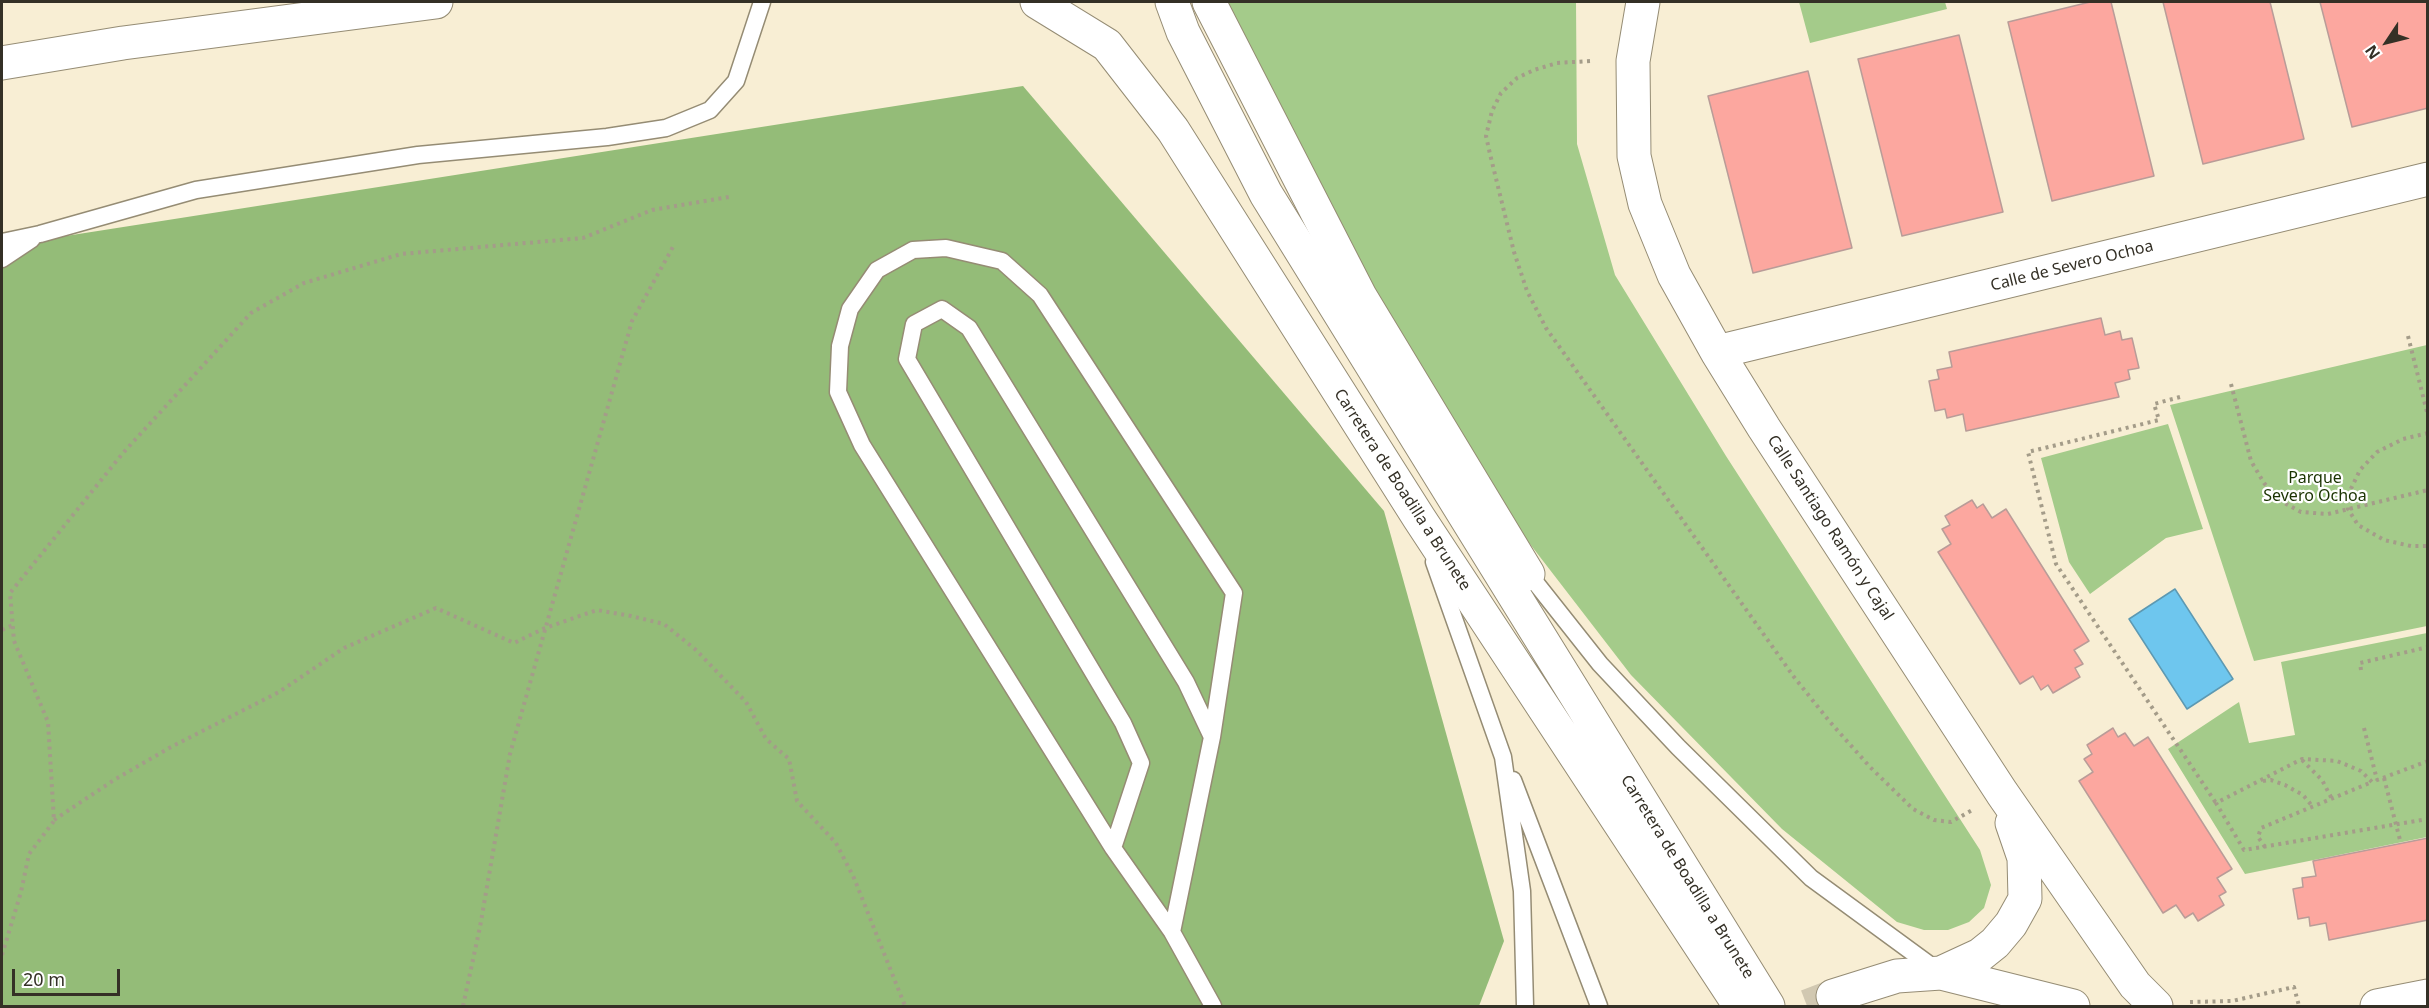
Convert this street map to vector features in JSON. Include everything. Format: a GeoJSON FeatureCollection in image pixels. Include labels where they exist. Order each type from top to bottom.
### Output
{"type":"FeatureCollection","features":[{"type":"Feature","properties":{"kind":"main road"},"geometry":{"type":"LineString","coordinates":[[2,63],[135,41],[436,2]]}},
{"type":"Feature","properties":{"kind":"main road","name":"Carretera de Boadilla a Brunete"},"geometry":{"type":"LineString","coordinates":[[1037,2],[1107,45],[1173,130],[1419,518],[1740,1006]]}},
{"type":"Feature","properties":{"kind":"main road","name":"Carretera de Boadilla a Brunete"},"geometry":{"type":"LineString","coordinates":[[1172,2],[1183,32],[1266,194],[1768,1006]]}},
{"type":"Feature","properties":{"kind":"main road"},"geometry":{"type":"LineString","coordinates":[[1209,2],[1360,296],[1528,574]]}},
{"type":"Feature","properties":{"kind":"main road","name":"Calle Santiago Ramón y Cajal"},"geometry":{"type":"LineString","coordinates":[[1643,2],[1633,61],[1634,156],[1645,204],[1674,275],[1717,352],[2002,793],[2134,985],[2156,1006]]}},
{"type":"Feature","properties":{"kind":"main road","name":"Calle de Severo Ochoa"},"geometry":{"type":"LineString","coordinates":[[1717,352],[2427,179]]}},
{"type":"Feature","properties":{"kind":"main road"},"geometry":{"type":"LineString","coordinates":[[1941,973],[1980,955],[1995,943],[2011,924],[2025,899],[2024,858],[2002,793]]}},
{"type":"Feature","properties":{"kind":"main road"},"geometry":{"type":"LineString","coordinates":[[1941,973],[1975,1006]]}},
{"type":"Feature","properties":{"kind":"main road"},"geometry":{"type":"LineString","coordinates":[[1833,996],[1896,976],[1941,973],[2073,1006]]}},
{"type":"Feature","properties":{"kind":"main road"},"geometry":{"type":"LineString","coordinates":[[2377,1006],[2427,996]]}},
{"type":"Feature","properties":{"kind":"lane"},"geometry":{"type":"LineString","coordinates":[[2,242],[40,234],[196,190],[417,155],[607,137],[666,128],[710,110],[735,81],[762,2]]}},
{"type":"Feature","properties":{"kind":"lane"},"geometry":{"type":"LineString","coordinates":[[2,259],[40,234]]}},
{"type":"Feature","properties":{"kind":"lane"},"geometry":{"type":"LineString","coordinates":[[1172,932],[1212,737],[1234,593],[1040,295],[1002,261],[946,248],[913,250],[878,270],[850,309],[840,346],[838,392],[862,445],[1113,848],[1172,932],[1213,1006]]}},
{"type":"Feature","properties":{"kind":"lane"},"geometry":{"type":"LineString","coordinates":[[1113,848],[1141,763],[1123,723],[907,359],[914,324],[942,309],[969,328],[1186,682],[1212,737]]}},
{"type":"Feature","properties":{"kind":"lane"},"geometry":{"type":"LineString","coordinates":[[1400,412],[1600,664],[1678,747],[1811,878],[1941,973]]}},
{"type":"Feature","properties":{"kind":"lane"},"geometry":{"type":"LineString","coordinates":[[1419,518],[1503,757],[1548,868],[1599,1006]]}},
{"type":"Feature","properties":{"kind":"lane"},"geometry":{"type":"LineString","coordinates":[[1503,757],[1522,891],[1525,1006]]}},
{"type":"Feature","properties":{"kind":"path"},"geometry":{"type":"LineString","coordinates":[[1590,61],[1557,63],[1517,78],[1501,93],[1492,111],[1486,136],[1514,252],[1527,291],[1552,337],[1794,677],[1830,722],[1870,767],[1913,809],[1934,820],[1951,822],[1967,813]]}},
{"type":"Feature","properties":{"kind":"path"},"geometry":{"type":"LineString","coordinates":[[54,820],[48,723],[14,641],[10,593],[123,453],[251,313],[303,283],[401,254],[583,238],[652,210],[729,198]]}},
{"type":"Feature","properties":{"kind":"path"},"geometry":{"type":"LineString","coordinates":[[463,1006],[480,927],[510,754],[632,321],[674,245]]}},
{"type":"Feature","properties":{"kind":"path"},"geometry":{"type":"LineString","coordinates":[[2408,336],[2427,416]]}},
{"type":"Feature","properties":{"kind":"path"},"geometry":{"type":"LineString","coordinates":[[2231,384],[2251,461],[2264,483],[2279,500],[2301,512],[2328,514],[2427,490]]}},
{"type":"Feature","properties":{"kind":"path"},"geometry":{"type":"LineString","coordinates":[[2180,397],[2154,404],[2159,420],[2028,452],[2056,564],[2216,803],[2244,850],[2427,819]]}},
{"type":"Feature","properties":{"kind":"path"},"geometry":{"type":"LineString","coordinates":[[2427,433],[2403,439],[2377,452],[2360,470],[2347,497],[2348,509],[2358,525],[2384,540],[2411,546],[2427,546]]}},
{"type":"Feature","properties":{"kind":"path"},"geometry":{"type":"LineString","coordinates":[[2,955],[21,892],[29,854],[54,820],[114,780],[171,747],[279,692],[344,648],[436,608],[514,644],[545,628],[597,610],[664,624],[696,650],[746,702],[766,739],[789,759],[797,801],[836,843],[854,878],[905,1006]]}},
{"type":"Feature","properties":{"kind":"path"},"geometry":{"type":"LineString","coordinates":[[2,630],[13,625]]}},
{"type":"Feature","properties":{"kind":"path"},"geometry":{"type":"LineString","coordinates":[[2361,670],[2360,663],[2427,647]]}},
{"type":"Feature","properties":{"kind":"path"},"geometry":{"type":"LineString","coordinates":[[2364,728],[2375,781]]}},
{"type":"Feature","properties":{"kind":"path"},"geometry":{"type":"LineString","coordinates":[[2216,803],[2302,759],[2337,761],[2361,771],[2375,781]]}},
{"type":"Feature","properties":{"kind":"path"},"geometry":{"type":"LineString","coordinates":[[2302,759],[2322,780],[2332,799]]}},
{"type":"Feature","properties":{"kind":"path"},"geometry":{"type":"LineString","coordinates":[[2265,847],[2258,837],[2261,828],[2427,762]]}},
{"type":"Feature","properties":{"kind":"path"},"geometry":{"type":"LineString","coordinates":[[2384,778],[2400,840]]}},
{"type":"Feature","properties":{"kind":"path"},"geometry":{"type":"LineString","coordinates":[[2257,782],[2271,780],[2285,784],[2303,795],[2313,807]]}},
{"type":"Feature","properties":{"kind":"green space"},"geometry":{"type":"Polygon","coordinates":[[[1216,2],[1576,2],[1577,144],[1615,275],[1726,456],[1980,850],[1991,885],[1984,908],[1969,922],[1948,930],[1924,930],[1897,922],[1782,829],[1631,675],[1466,461],[1216,2]]]}},
{"type":"Feature","properties":{"kind":"green space"},"geometry":{"type":"Polygon","coordinates":[[[1799,2],[1945,2],[1947,9],[1810,43],[1799,2]]]}},
{"type":"Feature","properties":{"kind":"green space"},"geometry":{"type":"Polygon","coordinates":[[[1023,86],[1384,511],[1504,941],[1479,1006],[2,1006],[2,246],[1023,86]]]}},
{"type":"Feature","properties":{"kind":"green space","name":"Parque Severo Ochoa"},"geometry":{"type":"Polygon","coordinates":[[[2427,345],[2427,626],[2254,661],[2170,405],[2427,345]]]}},
{"type":"Feature","properties":{"kind":"green space"},"geometry":{"type":"Polygon","coordinates":[[[2168,424],[2203,529],[2166,538],[2090,594],[2069,562],[2041,458],[2168,424]]]}},
{"type":"Feature","properties":{"kind":"green space"},"geometry":{"type":"Polygon","coordinates":[[[2427,633],[2427,837],[2245,874],[2168,749],[2239,702],[2249,743],[2295,735],[2281,662],[2427,633]]]}},
{"type":"Feature","properties":{"kind":"water"},"geometry":{"type":"Polygon","coordinates":[[[2175,589],[2233,679],[2187,709],[2129,619],[2175,589]]]}},
{"type":"Feature","properties":{"kind":"building"},"geometry":{"type":"Polygon","coordinates":[[[2090,2],[2111,2],[2154,176],[2052,201],[2008,22],[2090,2]]]}},
{"type":"Feature","properties":{"kind":"building"},"geometry":{"type":"Polygon","coordinates":[[[2163,2],[2270,2],[2304,139],[2203,164],[2163,2]]]}},
{"type":"Feature","properties":{"kind":"building"},"geometry":{"type":"Polygon","coordinates":[[[2320,2],[2428,2],[2428,108],[2352,127],[2320,2]]]}},
{"type":"Feature","properties":{"kind":"building"},"geometry":{"type":"Polygon","coordinates":[[[1959,35],[2003,212],[1902,236],[1858,59],[1959,35]]]}},
{"type":"Feature","properties":{"kind":"building"},"geometry":{"type":"Polygon","coordinates":[[[1808,71],[1852,248],[1753,273],[1708,96],[1808,71]]]}},
{"type":"Feature","properties":{"kind":"building"},"geometry":{"type":"Polygon","coordinates":[[[2101,318],[2105,335],[2120,331],[2122,340],[2132,338],[2139,368],[2128,370],[2130,379],[2115,383],[2119,397],[1966,431],[1963,414],[1947,418],[1945,409],[1935,411],[1929,381],[1939,379],[1937,370],[1952,367],[1949,352],[2101,318]]]}},
{"type":"Feature","properties":{"kind":"building"},"geometry":{"type":"Polygon","coordinates":[[[1972,500],[1977,508],[1983,504],[1992,518],[2006,509],[2089,641],[2074,650],[2083,664],[2075,668],[2080,677],[2053,693],[2048,685],[2041,690],[2033,676],[2020,684],[1938,552],[1951,544],[1942,529],[1950,525],[1945,516],[1972,500]]]}},
{"type":"Feature","properties":{"kind":"building"},"geometry":{"type":"Polygon","coordinates":[[[2113,728],[2118,737],[2125,733],[2134,746],[2148,737],[2232,869],[2217,878],[2226,892],[2219,896],[2224,905],[2198,921],[2193,913],[2185,918],[2176,905],[2163,913],[2079,781],[2093,772],[2084,759],[2092,754],[2087,745],[2113,728]]]}},
{"type":"Feature","properties":{"kind":"building"},"geometry":{"type":"Polygon","coordinates":[[[2428,838],[2428,920],[2329,940],[2326,923],[2310,926],[2309,917],[2298,919],[2293,889],[2303,887],[2302,878],[2316,876],[2313,861],[2428,838]]]}},
{"type":"Feature","properties":{"kind":"tunnel"},"geometry":{"type":"LineString","coordinates":[[1807,1006],[1833,996]]}}]}
